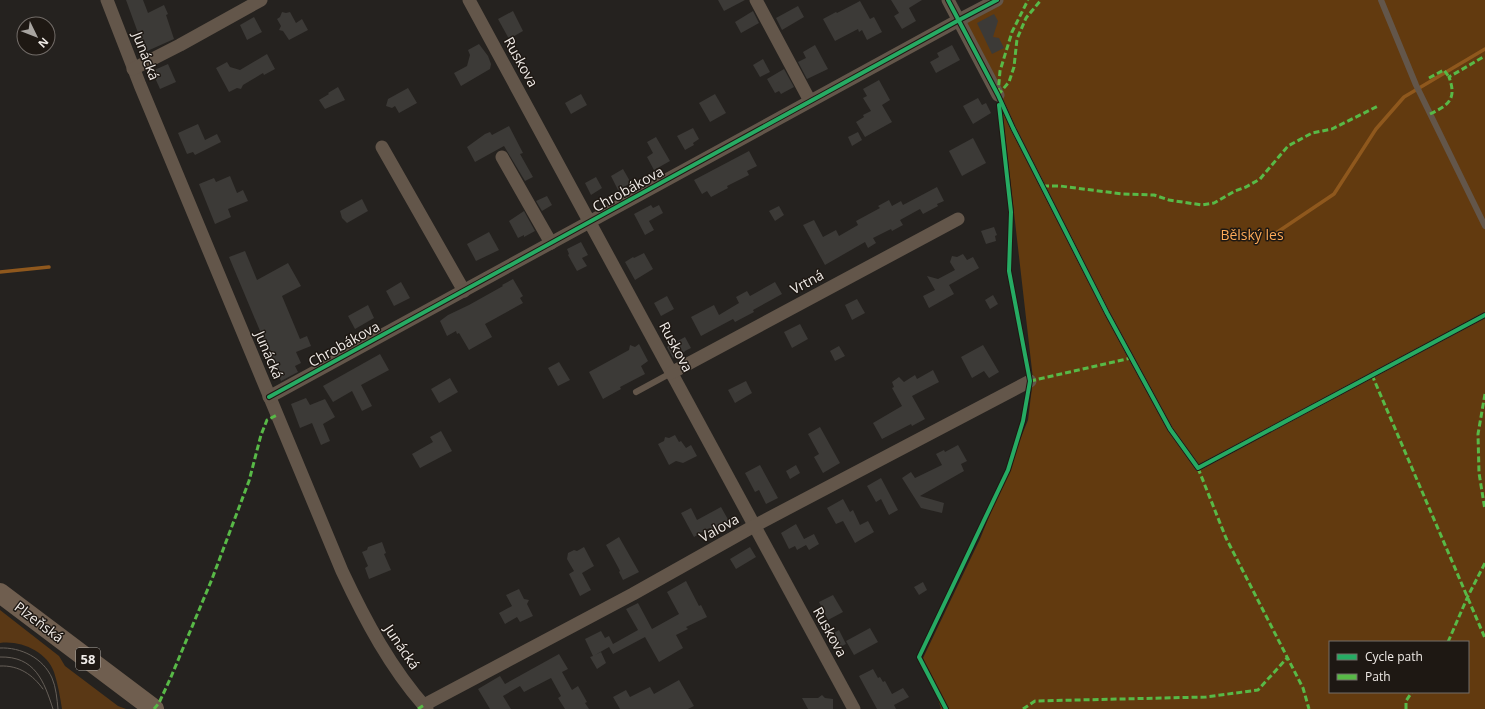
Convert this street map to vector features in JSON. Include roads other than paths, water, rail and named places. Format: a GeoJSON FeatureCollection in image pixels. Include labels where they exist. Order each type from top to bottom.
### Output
{"type":"FeatureCollection","features":[{"type":"Feature","properties":{"kind":"main road","name":"Plzeňská"},"geometry":{"type":"LineString","coordinates":[[0,593],[154,709]]}},
{"type":"Feature","properties":{"kind":"street","name":"Junácká"},"geometry":{"type":"LineString","coordinates":[[107,0],[133,69],[339,564],[358,606],[379,643],[399,673],[425,707]]}},
{"type":"Feature","properties":{"kind":"street"},"geometry":{"type":"LineString","coordinates":[[133,69],[261,0]]}},
{"type":"Feature","properties":{"kind":"street","name":"Ruskova"},"geometry":{"type":"LineString","coordinates":[[468,0],[854,709]]}},
{"type":"Feature","properties":{"kind":"street"},"geometry":{"type":"LineString","coordinates":[[756,0],[810,101]]}},
{"type":"Feature","properties":{"kind":"street"},"geometry":{"type":"LineString","coordinates":[[948,0],[998,95]]}},
{"type":"Feature","properties":{"kind":"street","name":"Chrobákova"},"geometry":{"type":"LineString","coordinates":[[269,397],[997,0]]}},
{"type":"Feature","properties":{"kind":"street"},"geometry":{"type":"LineString","coordinates":[[382,147],[464,291]]}},
{"type":"Feature","properties":{"kind":"street"},"geometry":{"type":"LineString","coordinates":[[502,157],[551,243]]}},
{"type":"Feature","properties":{"kind":"street","name":"Vrtná"},"geometry":{"type":"LineString","coordinates":[[671,373],[958,219]]}},
{"type":"Feature","properties":{"kind":"street","name":"Valova"},"geometry":{"type":"LineString","coordinates":[[425,707],[633,594],[754,526],[1030,381]]}},
{"type":"Feature","properties":{"kind":"street"},"geometry":{"type":"LineString","coordinates":[[22,609],[142,709]]}},
{"type":"Feature","properties":{"kind":"lane"},"geometry":{"type":"LineString","coordinates":[[1381,0],[1421,96],[1485,226]]}},
{"type":"Feature","properties":{"kind":"lane"},"geometry":{"type":"LineString","coordinates":[[998,95],[1013,128],[1110,320],[1170,429],[1198,468],[1485,316]]}},
{"type":"Feature","properties":{"kind":"lane"},"geometry":{"type":"LineString","coordinates":[[636,392],[671,373]]}},
{"type":"Feature","properties":{"kind":"waterway"},"geometry":{"type":"LineString","coordinates":[[1276,233],[1334,194],[1376,129],[1404,97],[1485,49]]}},
{"type":"Feature","properties":{"kind":"waterway"},"geometry":{"type":"LineString","coordinates":[[0,272],[49,267]]}},
{"type":"Feature","properties":{"kind":"tram line"},"geometry":{"type":"LineString","coordinates":[[0,648],[16,649],[37,659],[43,665],[52,678],[58,709]]}},
{"type":"Feature","properties":{"kind":"tram line"},"geometry":{"type":"LineString","coordinates":[[0,657],[12,658],[22,661],[30,666],[42,680],[53,709]]}},
{"type":"Feature","properties":{"kind":"tram line"},"geometry":{"type":"LineString","coordinates":[[0,666],[13,667],[25,672],[35,679],[43,689]]}},
{"type":"Feature","properties":{"kind":"park label","name":"Bělský les"},"geometry":{"type":"Point","coordinates":[1252,235]}}]}
